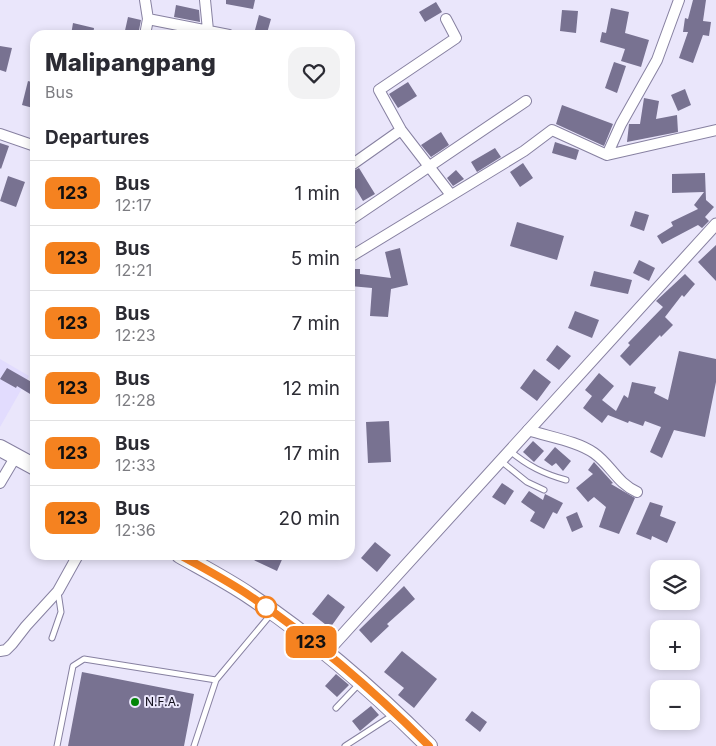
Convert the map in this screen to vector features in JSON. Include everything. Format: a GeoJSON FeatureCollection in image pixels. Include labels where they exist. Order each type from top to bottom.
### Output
{"type":"FeatureCollection","features":[{"type":"Feature","properties":{"kind":"highway"},"geometry":{"type":"LineString","coordinates":[[0,448],[30,464]]}},
{"type":"Feature","properties":{"kind":"highway"},"geometry":{"type":"LineString","coordinates":[[189,560],[249,595],[326,653],[396,713],[429,746]]}},
{"type":"Feature","properties":{"kind":"street"},"geometry":{"type":"LineString","coordinates":[[145,0],[148,19],[146,30]]}},
{"type":"Feature","properties":{"kind":"street"},"geometry":{"type":"LineString","coordinates":[[148,19],[208,30],[205,0]]}},
{"type":"Feature","properties":{"kind":"street"},"geometry":{"type":"LineString","coordinates":[[607,155],[621,124],[657,60],[679,0]]}},
{"type":"Feature","properties":{"kind":"street"},"geometry":{"type":"LineString","coordinates":[[446,19],[456,38],[379,90],[401,130],[427,167],[451,196]]}},
{"type":"Feature","properties":{"kind":"street"},"geometry":{"type":"LineString","coordinates":[[355,217],[526,101]]}},
{"type":"Feature","properties":{"kind":"street"},"geometry":{"type":"LineString","coordinates":[[355,162],[401,130]]}},
{"type":"Feature","properties":{"kind":"street"},"geometry":{"type":"LineString","coordinates":[[355,254],[524,151],[552,130],[607,155],[716,130]]}},
{"type":"Feature","properties":{"kind":"street"},"geometry":{"type":"LineString","coordinates":[[0,134],[30,144]]}},
{"type":"Feature","properties":{"kind":"street"},"geometry":{"type":"LineString","coordinates":[[326,653],[716,224]]}},
{"type":"Feature","properties":{"kind":"street"},"geometry":{"type":"LineString","coordinates":[[528,430],[593,452],[622,484],[637,492]]}},
{"type":"Feature","properties":{"kind":"street"},"geometry":{"type":"LineString","coordinates":[[0,483],[16,456]]}},
{"type":"Feature","properties":{"kind":"street"},"geometry":{"type":"LineString","coordinates":[[0,651],[6,650],[12,644],[58,591],[75,560]]}},
{"type":"Feature","properties":{"kind":"lane"},"geometry":{"type":"LineString","coordinates":[[510,450],[526,464],[543,474],[566,480]]}},
{"type":"Feature","properties":{"kind":"lane"},"geometry":{"type":"LineString","coordinates":[[501,461],[527,482],[544,490]]}},
{"type":"Feature","properties":{"kind":"lane"},"geometry":{"type":"LineString","coordinates":[[52,638],[61,612],[58,591]]}},
{"type":"Feature","properties":{"kind":"lane"},"geometry":{"type":"LineString","coordinates":[[194,746],[216,680],[272,612]]}},
{"type":"Feature","properties":{"kind":"lane"},"geometry":{"type":"LineString","coordinates":[[57,746],[73,666],[84,659],[216,680]]}},
{"type":"Feature","properties":{"kind":"lane"},"geometry":{"type":"LineString","coordinates":[[336,708],[361,682]]}},
{"type":"Feature","properties":{"kind":"lane"},"geometry":{"type":"LineString","coordinates":[[345,746],[396,713]]}},
{"type":"Feature","properties":{"kind":"shaded area"},"geometry":{"type":"Polygon","coordinates":[[[0,359],[29,376],[0,427],[0,359]]]}},
{"type":"Feature","properties":{"kind":"building"},"geometry":{"type":"Polygon","coordinates":[[[226,0],[255,0],[253,9],[226,4],[226,0]]]}},
{"type":"Feature","properties":{"kind":"building"},"geometry":{"type":"Polygon","coordinates":[[[693,0],[706,0],[703,21],[711,22],[709,36],[703,35],[693,63],[679,58],[688,32],[683,32],[685,18],[688,19],[693,0]]]}},
{"type":"Feature","properties":{"kind":"building"},"geometry":{"type":"Polygon","coordinates":[[[436,2],[442,12],[425,22],[419,12],[436,2]]]}},
{"type":"Feature","properties":{"kind":"building"},"geometry":{"type":"Polygon","coordinates":[[[176,5],[199,10],[200,22],[174,17],[176,5]]]}},
{"type":"Feature","properties":{"kind":"building"},"geometry":{"type":"Polygon","coordinates":[[[611,8],[629,12],[625,33],[649,40],[641,67],[621,61],[625,49],[600,42],[602,32],[606,33],[611,8]]]}},
{"type":"Feature","properties":{"kind":"building"},"geometry":{"type":"Polygon","coordinates":[[[562,10],[578,11],[576,33],[560,31],[562,10]]]}},
{"type":"Feature","properties":{"kind":"building"},"geometry":{"type":"Polygon","coordinates":[[[259,15],[271,19],[268,30],[255,30],[259,15]]]}},
{"type":"Feature","properties":{"kind":"building"},"geometry":{"type":"Polygon","coordinates":[[[128,17],[141,20],[139,30],[125,30],[128,17]]]}},
{"type":"Feature","properties":{"kind":"building"},"geometry":{"type":"Polygon","coordinates":[[[73,23],[94,28],[94,30],[72,30],[73,23]]]}},
{"type":"Feature","properties":{"kind":"building"},"geometry":{"type":"Polygon","coordinates":[[[0,46],[12,48],[6,72],[0,70],[0,46]]]}},
{"type":"Feature","properties":{"kind":"building"},"geometry":{"type":"Polygon","coordinates":[[[614,62],[626,66],[617,93],[605,88],[614,62]]]}},
{"type":"Feature","properties":{"kind":"building"},"geometry":{"type":"Polygon","coordinates":[[[28,81],[30,82],[30,107],[22,105],[28,81]]]}},
{"type":"Feature","properties":{"kind":"building"},"geometry":{"type":"Polygon","coordinates":[[[408,82],[417,96],[398,108],[389,94],[408,82]]]}},
{"type":"Feature","properties":{"kind":"building"},"geometry":{"type":"Polygon","coordinates":[[[685,89],[691,105],[678,111],[671,95],[685,89]]]}},
{"type":"Feature","properties":{"kind":"building"},"geometry":{"type":"Polygon","coordinates":[[[644,98],[659,101],[656,119],[677,115],[678,132],[627,142],[629,124],[640,124],[644,98]]]}},
{"type":"Feature","properties":{"kind":"building"},"geometry":{"type":"Polygon","coordinates":[[[562,105],[613,124],[604,146],[556,124],[562,105]]]}},
{"type":"Feature","properties":{"kind":"building"},"geometry":{"type":"Polygon","coordinates":[[[441,132],[449,145],[431,157],[421,145],[441,132]]]}},
{"type":"Feature","properties":{"kind":"building"},"geometry":{"type":"Polygon","coordinates":[[[555,142],[579,150],[576,160],[552,153],[555,142]]]}},
{"type":"Feature","properties":{"kind":"building"},"geometry":{"type":"Polygon","coordinates":[[[0,143],[9,146],[1,169],[0,168],[0,143]]]}},
{"type":"Feature","properties":{"kind":"building"},"geometry":{"type":"Polygon","coordinates":[[[495,148],[501,157],[477,172],[471,162],[495,148]]]}},
{"type":"Feature","properties":{"kind":"building"},"geometry":{"type":"Polygon","coordinates":[[[523,163],[533,178],[520,187],[510,172],[523,163]]]}},
{"type":"Feature","properties":{"kind":"building"},"geometry":{"type":"Polygon","coordinates":[[[359,168],[375,194],[363,201],[355,187],[355,170],[359,168]]]}},
{"type":"Feature","properties":{"kind":"building"},"geometry":{"type":"Polygon","coordinates":[[[456,170],[464,179],[453,186],[447,178],[456,170]]]}},
{"type":"Feature","properties":{"kind":"building"},"geometry":{"type":"Polygon","coordinates":[[[705,173],[706,200],[714,207],[705,217],[709,221],[702,228],[698,225],[662,244],[657,236],[673,226],[671,222],[698,209],[694,205],[704,192],[672,193],[672,174],[705,173]]]}},
{"type":"Feature","properties":{"kind":"building"},"geometry":{"type":"Polygon","coordinates":[[[8,176],[25,182],[16,207],[0,201],[8,176]]]}},
{"type":"Feature","properties":{"kind":"building"},"geometry":{"type":"Polygon","coordinates":[[[635,211],[649,215],[644,231],[630,226],[635,211]]]}},
{"type":"Feature","properties":{"kind":"building"},"geometry":{"type":"Polygon","coordinates":[[[517,222],[564,236],[557,260],[510,246],[517,222]]]}},
{"type":"Feature","properties":{"kind":"building"},"geometry":{"type":"Polygon","coordinates":[[[716,245],[716,281],[698,262],[716,245]]]}},
{"type":"Feature","properties":{"kind":"building"},"geometry":{"type":"Polygon","coordinates":[[[400,248],[408,285],[391,289],[388,317],[370,316],[372,288],[355,286],[355,269],[360,269],[360,274],[391,278],[385,252],[400,248]]]}},
{"type":"Feature","properties":{"kind":"building"},"geometry":{"type":"Polygon","coordinates":[[[639,260],[655,268],[649,281],[633,273],[639,260]]]}},
{"type":"Feature","properties":{"kind":"building"},"geometry":{"type":"Polygon","coordinates":[[[594,271],[632,280],[628,294],[590,286],[594,271]]]}},
{"type":"Feature","properties":{"kind":"building"},"geometry":{"type":"Polygon","coordinates":[[[685,274],[695,284],[684,297],[682,295],[665,317],[673,325],[661,337],[660,335],[630,366],[620,356],[630,345],[628,343],[663,307],[656,301],[685,274]]]}},
{"type":"Feature","properties":{"kind":"building"},"geometry":{"type":"Polygon","coordinates":[[[575,311],[599,320],[592,338],[568,328],[575,311]]]}},
{"type":"Feature","properties":{"kind":"building"},"geometry":{"type":"Polygon","coordinates":[[[557,345],[571,356],[559,370],[546,360],[557,345]]]}},
{"type":"Feature","properties":{"kind":"building"},"geometry":{"type":"Polygon","coordinates":[[[679,351],[716,359],[716,382],[705,437],[674,430],[662,458],[650,452],[661,427],[645,421],[643,426],[629,421],[628,423],[608,415],[602,423],[583,408],[592,396],[585,390],[599,373],[614,386],[602,400],[616,411],[624,395],[628,398],[632,382],[656,387],[654,393],[668,400],[679,351]]]}},
{"type":"Feature","properties":{"kind":"building"},"geometry":{"type":"Polygon","coordinates":[[[7,368],[30,381],[30,394],[17,386],[16,388],[0,379],[7,368]]]}},
{"type":"Feature","properties":{"kind":"building"},"geometry":{"type":"Polygon","coordinates":[[[534,369],[551,382],[537,401],[520,388],[534,369]]]}},
{"type":"Feature","properties":{"kind":"building"},"geometry":{"type":"Polygon","coordinates":[[[389,421],[391,462],[368,463],[366,422],[389,421]]]}},
{"type":"Feature","properties":{"kind":"building"},"geometry":{"type":"Polygon","coordinates":[[[533,441],[544,451],[534,462],[523,452],[533,441]]]}},
{"type":"Feature","properties":{"kind":"building"},"geometry":{"type":"Polygon","coordinates":[[[555,447],[571,461],[563,471],[556,463],[552,466],[544,460],[555,447]]]}},
{"type":"Feature","properties":{"kind":"building"},"geometry":{"type":"Polygon","coordinates":[[[594,462],[613,483],[611,484],[635,498],[619,534],[599,527],[606,507],[594,497],[588,502],[576,488],[593,474],[588,470],[594,462]]]}},
{"type":"Feature","properties":{"kind":"building"},"geometry":{"type":"Polygon","coordinates":[[[502,483],[514,491],[505,505],[492,497],[502,483]]]}},
{"type":"Feature","properties":{"kind":"building"},"geometry":{"type":"Polygon","coordinates":[[[529,491],[543,500],[545,494],[563,503],[557,514],[553,512],[544,529],[530,521],[535,512],[521,502],[529,491]]]}},
{"type":"Feature","properties":{"kind":"building"},"geometry":{"type":"Polygon","coordinates":[[[650,502],[663,506],[660,516],[676,522],[667,543],[652,536],[651,540],[636,534],[650,502]]]}},
{"type":"Feature","properties":{"kind":"building"},"geometry":{"type":"Polygon","coordinates":[[[577,512],[583,527],[572,532],[566,517],[577,512]]]}},
{"type":"Feature","properties":{"kind":"building"},"geometry":{"type":"Polygon","coordinates":[[[375,542],[391,555],[377,572],[361,558],[375,542]]]}},
{"type":"Feature","properties":{"kind":"building"},"geometry":{"type":"Polygon","coordinates":[[[254,560],[282,560],[277,571],[254,560]]]}},
{"type":"Feature","properties":{"kind":"building"},"geometry":{"type":"Polygon","coordinates":[[[404,586],[415,599],[387,624],[389,626],[371,643],[359,630],[404,586]]]}},
{"type":"Feature","properties":{"kind":"building"},"geometry":{"type":"Polygon","coordinates":[[[328,594],[345,607],[330,628],[312,614],[328,594]]]}},
{"type":"Feature","properties":{"kind":"building"},"geometry":{"type":"Polygon","coordinates":[[[402,651],[437,679],[414,708],[398,695],[404,688],[384,672],[402,651]]]}},
{"type":"Feature","properties":{"kind":"building"},"geometry":{"type":"Polygon","coordinates":[[[82,672],[194,694],[184,746],[68,746],[82,672]]]}},
{"type":"Feature","properties":{"kind":"building"},"geometry":{"type":"Polygon","coordinates":[[[336,674],[349,685],[337,697],[325,686],[336,674]]]}},
{"type":"Feature","properties":{"kind":"building"},"geometry":{"type":"Polygon","coordinates":[[[371,706],[379,715],[360,731],[352,721],[371,706]]]}},
{"type":"Feature","properties":{"kind":"building"},"geometry":{"type":"Polygon","coordinates":[[[472,711],[487,722],[480,732],[465,720],[472,711]]]}},
{"type":"Feature","properties":{"kind":"bus line","name":"123"},"geometry":{"type":"LineString","coordinates":[[189,560],[249,595],[326,653],[393,710],[429,746]]}},
{"type":"Feature","properties":{"kind":"place","name":"N.F.A."},"geometry":{"type":"Point","coordinates":[135,702]}}]}
